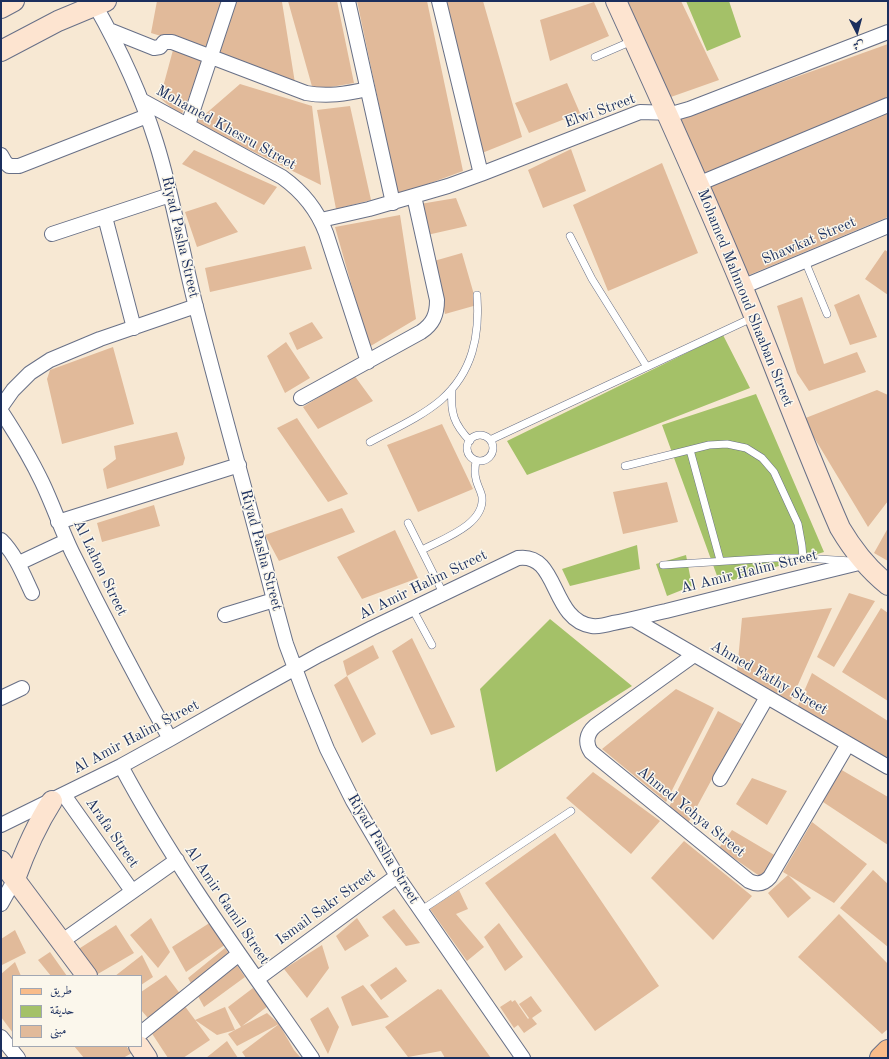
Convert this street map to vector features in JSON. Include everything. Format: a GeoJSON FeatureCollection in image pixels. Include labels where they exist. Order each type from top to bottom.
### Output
{"type":"FeatureCollection","features":[{"type":"Feature","properties":{"kind":"main road"},"geometry":{"type":"LineString","coordinates":[[881,1058],[888,1051]]}},
{"type":"Feature","properties":{"kind":"street"},"geometry":{"type":"LineString","coordinates":[[1,8],[14,1]]}},
{"type":"Feature","properties":{"kind":"street"},"geometry":{"type":"LineString","coordinates":[[188,125],[229,1]]}},
{"type":"Feature","properties":{"kind":"street"},"geometry":{"type":"LineString","coordinates":[[348,1],[393,203]]}},
{"type":"Feature","properties":{"kind":"street"},"geometry":{"type":"LineString","coordinates":[[439,1],[481,174]]}},
{"type":"Feature","properties":{"kind":"street","name":"Mohamed Mahmoud Shaaban Street"},"geometry":{"type":"LineString","coordinates":[[616,1],[668,113],[742,287],[840,528],[850,545],[863,562],[888,585]]}},
{"type":"Feature","properties":{"kind":"street"},"geometry":{"type":"LineString","coordinates":[[1,51],[22,39],[98,2]]}},
{"type":"Feature","properties":{"kind":"street","name":"Riyad Pasha Street"},"geometry":{"type":"LineString","coordinates":[[98,2],[141,100],[160,155],[196,306],[274,600],[294,668],[340,775],[396,876],[523,1058]]}},
{"type":"Feature","properties":{"kind":"street"},"geometry":{"type":"LineString","coordinates":[[110,30],[154,48],[160,47],[164,42],[169,42],[306,93],[318,95],[344,94],[367,89]]}},
{"type":"Feature","properties":{"kind":"street","name":"Elwi Street"},"geometry":{"type":"LineString","coordinates":[[321,220],[393,203],[481,174],[640,112],[650,111],[675,113],[689,109],[888,32]]}},
{"type":"Feature","properties":{"kind":"street","name":"Mohamed Khesru Street"},"geometry":{"type":"LineString","coordinates":[[141,100],[288,181],[305,196],[321,220],[331,245],[368,362]]}},
{"type":"Feature","properties":{"kind":"street"},"geometry":{"type":"LineString","coordinates":[[698,184],[888,106]]}},
{"type":"Feature","properties":{"kind":"street"},"geometry":{"type":"LineString","coordinates":[[1,156],[9,166],[19,166],[147,116]]}},
{"type":"Feature","properties":{"kind":"street"},"geometry":{"type":"LineString","coordinates":[[52,234],[170,195]]}},
{"type":"Feature","properties":{"kind":"street"},"geometry":{"type":"LineString","coordinates":[[301,398],[421,332],[429,327],[434,319],[437,310],[437,300],[414,196]]}},
{"type":"Feature","properties":{"kind":"street"},"geometry":{"type":"LineString","coordinates":[[105,217],[134,328]]}},
{"type":"Feature","properties":{"kind":"street","name":"Shawkat Street"},"geometry":{"type":"LineString","coordinates":[[742,287],[888,226]]}},
{"type":"Feature","properties":{"kind":"street"},"geometry":{"type":"LineString","coordinates":[[1,407],[13,390],[30,373],[50,360],[196,306]]}},
{"type":"Feature","properties":{"kind":"street","name":"Al Lahon Street"},"geometry":{"type":"LineString","coordinates":[[1,411],[23,445],[42,483],[66,541],[170,739]]}},
{"type":"Feature","properties":{"kind":"street"},"geometry":{"type":"LineString","coordinates":[[58,522],[239,466]]}},
{"type":"Feature","properties":{"kind":"street"},"geometry":{"type":"LineString","coordinates":[[1,540],[13,554],[32,593]]}},
{"type":"Feature","properties":{"kind":"street"},"geometry":{"type":"LineString","coordinates":[[18,563],[66,541]]}},
{"type":"Feature","properties":{"kind":"street","name":"Al Amir Halim Street"},"geometry":{"type":"LineString","coordinates":[[1,825],[121,766],[294,668],[412,608],[511,561],[525,557],[531,558],[542,565],[572,617],[582,624],[594,626],[633,619],[863,562]]}},
{"type":"Feature","properties":{"kind":"street"},"geometry":{"type":"LineString","coordinates":[[225,615],[274,600]]}},
{"type":"Feature","properties":{"kind":"street","name":"Ahmed Fathy Street"},"geometry":{"type":"LineString","coordinates":[[633,619],[888,767]]}},
{"type":"Feature","properties":{"kind":"street","name":"Ahmed Yehya Street"},"geometry":{"type":"LineString","coordinates":[[694,655],[591,730],[588,734],[587,743],[591,752],[749,881],[753,883],[763,883],[770,877],[848,744]]}},
{"type":"Feature","properties":{"kind":"street"},"geometry":{"type":"LineString","coordinates":[[1,698],[22,688]]}},
{"type":"Feature","properties":{"kind":"street"},"geometry":{"type":"LineString","coordinates":[[720,779],[767,697]]}},
{"type":"Feature","properties":{"kind":"street","name":"Al Amir Gamil Street"},"geometry":{"type":"LineString","coordinates":[[121,766],[153,823],[177,860],[239,954],[312,1058]]}},
{"type":"Feature","properties":{"kind":"street"},"geometry":{"type":"LineString","coordinates":[[1,904],[15,879],[29,840],[40,820],[58,798]]}},
{"type":"Feature","properties":{"kind":"street","name":"Arafa Street"},"geometry":{"type":"LineString","coordinates":[[58,798],[132,891]]}},
{"type":"Feature","properties":{"kind":"street"},"geometry":{"type":"LineString","coordinates":[[61,942],[177,860]]}},
{"type":"Feature","properties":{"kind":"street"},"geometry":{"type":"LineString","coordinates":[[1,861],[86,975]]}},
{"type":"Feature","properties":{"kind":"street","name":"Ismail Sakr Street"},"geometry":{"type":"LineString","coordinates":[[257,979],[396,876]]}},
{"type":"Feature","properties":{"kind":"street"},"geometry":{"type":"LineString","coordinates":[[142,1032],[239,954]]}},
{"type":"Feature","properties":{"kind":"street"},"geometry":{"type":"LineString","coordinates":[[1,1038],[18,1058]]}},
{"type":"Feature","properties":{"kind":"street"},"geometry":{"type":"LineString","coordinates":[[140,1047],[147,1058]]}},
{"type":"Feature","properties":{"kind":"lane"},"geometry":{"type":"LineString","coordinates":[[595,57],[634,40]]}},
{"type":"Feature","properties":{"kind":"lane"},"geometry":{"type":"LineString","coordinates":[[570,236],[592,278],[647,367]]}},
{"type":"Feature","properties":{"kind":"lane"},"geometry":{"type":"LineString","coordinates":[[805,261],[827,314]]}},
{"type":"Feature","properties":{"kind":"lane"},"geometry":{"type":"LineString","coordinates":[[370,442],[428,409],[452,389],[466,367],[472,354],[477,335],[478,315],[476,294]]}},
{"type":"Feature","properties":{"kind":"lane"},"geometry":{"type":"LineString","coordinates":[[490,440],[754,317]]}},
{"type":"Feature","properties":{"kind":"lane"},"geometry":{"type":"LineString","coordinates":[[452,389],[451,404],[453,418],[460,431],[470,441]]}},
{"type":"Feature","properties":{"kind":"lane"},"geometry":{"type":"LineString","coordinates":[[474,437],[486,437],[490,440],[493,446],[489,458],[483,461],[476,461],[471,458],[468,453],[468,447],[470,441],[474,437]]}},
{"type":"Feature","properties":{"kind":"lane"},"geometry":{"type":"LineString","coordinates":[[625,466],[709,445],[727,444],[746,448],[762,458],[774,472],[794,514],[801,535],[803,558]]}},
{"type":"Feature","properties":{"kind":"lane"},"geometry":{"type":"LineString","coordinates":[[690,450],[720,560]]}},
{"type":"Feature","properties":{"kind":"lane"},"geometry":{"type":"LineString","coordinates":[[422,550],[468,526],[476,518],[481,509],[482,498],[476,479],[476,461]]}},
{"type":"Feature","properties":{"kind":"lane"},"geometry":{"type":"LineString","coordinates":[[408,523],[443,593]]}},
{"type":"Feature","properties":{"kind":"lane"},"geometry":{"type":"LineString","coordinates":[[663,565],[720,560],[803,558],[863,562]]}},
{"type":"Feature","properties":{"kind":"lane"},"geometry":{"type":"LineString","coordinates":[[412,608],[432,644]]}},
{"type":"Feature","properties":{"kind":"lane"},"geometry":{"type":"LineString","coordinates":[[420,911],[571,811]]}},
{"type":"Feature","properties":{"kind":"green space"},"geometry":{"type":"Polygon","coordinates":[[[686,1],[729,1],[741,37],[707,51],[686,1]]]}},
{"type":"Feature","properties":{"kind":"green space"},"geometry":{"type":"Polygon","coordinates":[[[723,335],[750,388],[527,475],[507,441],[723,335]]]}},
{"type":"Feature","properties":{"kind":"green space"},"geometry":{"type":"Polygon","coordinates":[[[756,394],[824,552],[720,584],[662,425],[756,394]]]}},
{"type":"Feature","properties":{"kind":"green space"},"geometry":{"type":"Polygon","coordinates":[[[637,545],[640,569],[570,586],[562,569],[637,545]]]}},
{"type":"Feature","properties":{"kind":"green space"},"geometry":{"type":"Polygon","coordinates":[[[686,555],[692,586],[667,596],[656,564],[686,555]]]}},
{"type":"Feature","properties":{"kind":"green space"},"geometry":{"type":"Polygon","coordinates":[[[550,619],[632,686],[496,772],[480,689],[550,619]]]}},
{"type":"Feature","properties":{"kind":"building"},"geometry":{"type":"Polygon","coordinates":[[[157,1],[225,1],[208,50],[151,33],[157,1]]]}},
{"type":"Feature","properties":{"kind":"building"},"geometry":{"type":"Polygon","coordinates":[[[233,1],[282,2],[295,83],[217,57],[233,1]]]}},
{"type":"Feature","properties":{"kind":"building"},"geometry":{"type":"Polygon","coordinates":[[[288,1],[337,1],[354,83],[313,90],[288,1]]]}},
{"type":"Feature","properties":{"kind":"building"},"geometry":{"type":"Polygon","coordinates":[[[357,1],[427,1],[463,171],[398,195],[357,1]]]}},
{"type":"Feature","properties":{"kind":"building"},"geometry":{"type":"Polygon","coordinates":[[[445,1],[483,1],[522,137],[482,153],[445,1]]]}},
{"type":"Feature","properties":{"kind":"building"},"geometry":{"type":"Polygon","coordinates":[[[625,1],[681,1],[719,80],[668,98],[625,1]]]}},
{"type":"Feature","properties":{"kind":"building"},"geometry":{"type":"Polygon","coordinates":[[[594,2],[609,36],[550,61],[540,20],[594,2]]]}},
{"type":"Feature","properties":{"kind":"building"},"geometry":{"type":"Polygon","coordinates":[[[888,44],[888,99],[699,176],[676,120],[888,44]]]}},
{"type":"Feature","properties":{"kind":"building"},"geometry":{"type":"Polygon","coordinates":[[[173,50],[205,59],[181,116],[160,98],[173,50]]]}},
{"type":"Feature","properties":{"kind":"building"},"geometry":{"type":"Polygon","coordinates":[[[567,83],[580,113],[529,133],[515,103],[567,83]]]}},
{"type":"Feature","properties":{"kind":"building"},"geometry":{"type":"Polygon","coordinates":[[[240,84],[312,106],[321,185],[195,123],[240,84]]]}},
{"type":"Feature","properties":{"kind":"building"},"geometry":{"type":"Polygon","coordinates":[[[350,106],[371,200],[336,209],[317,110],[350,106]]]}},
{"type":"Feature","properties":{"kind":"building"},"geometry":{"type":"Polygon","coordinates":[[[888,112],[888,217],[742,278],[704,187],[888,112]]]}},
{"type":"Feature","properties":{"kind":"building"},"geometry":{"type":"Polygon","coordinates":[[[571,149],[586,191],[543,208],[528,170],[571,149]]]}},
{"type":"Feature","properties":{"kind":"building"},"geometry":{"type":"Polygon","coordinates":[[[194,150],[277,187],[264,205],[182,164],[194,150]]]}},
{"type":"Feature","properties":{"kind":"building"},"geometry":{"type":"Polygon","coordinates":[[[662,163],[698,253],[608,291],[573,205],[662,163]]]}},
{"type":"Feature","properties":{"kind":"building"},"geometry":{"type":"Polygon","coordinates":[[[456,198],[467,226],[427,235],[420,204],[456,198]]]}},
{"type":"Feature","properties":{"kind":"building"},"geometry":{"type":"Polygon","coordinates":[[[216,202],[238,232],[197,247],[185,212],[216,202]]]}},
{"type":"Feature","properties":{"kind":"building"},"geometry":{"type":"Polygon","coordinates":[[[400,215],[416,319],[369,347],[335,227],[400,215]]]}},
{"type":"Feature","properties":{"kind":"building"},"geometry":{"type":"Polygon","coordinates":[[[305,246],[312,269],[210,292],[205,268],[305,246]]]}},
{"type":"Feature","properties":{"kind":"building"},"geometry":{"type":"Polygon","coordinates":[[[885,250],[888,252],[888,295],[865,279],[885,250]]]}},
{"type":"Feature","properties":{"kind":"building"},"geometry":{"type":"Polygon","coordinates":[[[462,253],[477,305],[445,314],[434,261],[462,253]]]}},
{"type":"Feature","properties":{"kind":"building"},"geometry":{"type":"Polygon","coordinates":[[[859,294],[877,337],[850,345],[834,305],[859,294]]]}},
{"type":"Feature","properties":{"kind":"building"},"geometry":{"type":"Polygon","coordinates":[[[802,297],[824,364],[857,352],[866,372],[809,391],[797,373],[777,306],[802,297]]]}},
{"type":"Feature","properties":{"kind":"building"},"geometry":{"type":"Polygon","coordinates":[[[312,322],[323,338],[297,350],[289,333],[312,322]]]}},
{"type":"Feature","properties":{"kind":"building"},"geometry":{"type":"Polygon","coordinates":[[[286,342],[310,378],[285,393],[267,356],[286,342]]]}},
{"type":"Feature","properties":{"kind":"building"},"geometry":{"type":"Polygon","coordinates":[[[113,347],[134,424],[62,444],[47,379],[50,370],[113,347]]]}},
{"type":"Feature","properties":{"kind":"building"},"geometry":{"type":"Polygon","coordinates":[[[354,375],[373,401],[318,429],[303,407],[354,375]]]}},
{"type":"Feature","properties":{"kind":"building"},"geometry":{"type":"Polygon","coordinates":[[[877,390],[888,395],[888,501],[868,527],[803,419],[877,390]]]}},
{"type":"Feature","properties":{"kind":"building"},"geometry":{"type":"Polygon","coordinates":[[[297,418],[348,494],[328,502],[277,428],[297,418]]]}},
{"type":"Feature","properties":{"kind":"building"},"geometry":{"type":"Polygon","coordinates":[[[442,424],[473,489],[418,512],[387,445],[442,424]]]}},
{"type":"Feature","properties":{"kind":"building"},"geometry":{"type":"Polygon","coordinates":[[[177,432],[185,458],[183,465],[107,489],[103,469],[116,459],[114,446],[177,432]]]}},
{"type":"Feature","properties":{"kind":"building"},"geometry":{"type":"Polygon","coordinates":[[[667,482],[678,522],[623,534],[613,492],[667,482]]]}},
{"type":"Feature","properties":{"kind":"building"},"geometry":{"type":"Polygon","coordinates":[[[154,505],[160,526],[102,542],[97,523],[154,505]]]}},
{"type":"Feature","properties":{"kind":"building"},"geometry":{"type":"Polygon","coordinates":[[[342,508],[355,532],[279,561],[265,535],[342,508]]]}},
{"type":"Feature","properties":{"kind":"building"},"geometry":{"type":"Polygon","coordinates":[[[888,528],[888,561],[874,553],[888,528]]]}},
{"type":"Feature","properties":{"kind":"building"},"geometry":{"type":"Polygon","coordinates":[[[395,530],[418,578],[362,599],[337,557],[395,530]]]}},
{"type":"Feature","properties":{"kind":"building"},"geometry":{"type":"Polygon","coordinates":[[[849,593],[875,601],[834,667],[817,657],[849,593]]]}},
{"type":"Feature","properties":{"kind":"building"},"geometry":{"type":"Polygon","coordinates":[[[832,608],[789,705],[737,671],[742,618],[832,608]]]}},
{"type":"Feature","properties":{"kind":"building"},"geometry":{"type":"Polygon","coordinates":[[[881,608],[888,613],[888,701],[842,672],[881,608]]]}},
{"type":"Feature","properties":{"kind":"building"},"geometry":{"type":"Polygon","coordinates":[[[412,638],[455,727],[431,735],[392,651],[412,638]]]}},
{"type":"Feature","properties":{"kind":"building"},"geometry":{"type":"Polygon","coordinates":[[[373,645],[379,658],[347,676],[343,661],[373,645]]]}},
{"type":"Feature","properties":{"kind":"building"},"geometry":{"type":"Polygon","coordinates":[[[812,673],[888,721],[888,760],[796,710],[812,673]]]}},
{"type":"Feature","properties":{"kind":"building"},"geometry":{"type":"Polygon","coordinates":[[[347,676],[376,734],[362,743],[334,685],[347,676]]]}},
{"type":"Feature","properties":{"kind":"building"},"geometry":{"type":"Polygon","coordinates":[[[676,689],[714,708],[666,802],[602,749],[676,689]]]}},
{"type":"Feature","properties":{"kind":"building"},"geometry":{"type":"Polygon","coordinates":[[[718,711],[742,724],[688,823],[669,807],[718,711]]]}},
{"type":"Feature","properties":{"kind":"building"},"geometry":{"type":"Polygon","coordinates":[[[840,769],[888,797],[888,845],[820,800],[840,769]]]}},
{"type":"Feature","properties":{"kind":"building"},"geometry":{"type":"Polygon","coordinates":[[[593,772],[660,821],[631,854],[566,798],[593,772]]]}},
{"type":"Feature","properties":{"kind":"building"},"geometry":{"type":"Polygon","coordinates":[[[752,778],[787,791],[767,825],[736,804],[752,778]]]}},
{"type":"Feature","properties":{"kind":"building"},"geometry":{"type":"Polygon","coordinates":[[[812,822],[867,864],[834,903],[783,872],[812,822]]]}},
{"type":"Feature","properties":{"kind":"building"},"geometry":{"type":"Polygon","coordinates":[[[732,830],[776,856],[761,877],[719,848],[732,830]]]}},
{"type":"Feature","properties":{"kind":"building"},"geometry":{"type":"Polygon","coordinates":[[[555,833],[659,986],[595,1031],[485,883],[555,833]]]}},
{"type":"Feature","properties":{"kind":"building"},"geometry":{"type":"Polygon","coordinates":[[[684,841],[752,896],[713,940],[651,878],[684,841]]]}},
{"type":"Feature","properties":{"kind":"building"},"geometry":{"type":"Polygon","coordinates":[[[873,870],[888,884],[888,947],[840,908],[873,870]]]}},
{"type":"Feature","properties":{"kind":"building"},"geometry":{"type":"Polygon","coordinates":[[[788,875],[811,898],[788,918],[768,893],[788,875]]]}},
{"type":"Feature","properties":{"kind":"building"},"geometry":{"type":"Polygon","coordinates":[[[459,890],[468,909],[456,914],[484,947],[467,961],[430,909],[459,890]]]}},
{"type":"Feature","properties":{"kind":"building"},"geometry":{"type":"Polygon","coordinates":[[[394,909],[420,943],[406,946],[382,917],[394,909]]]}},
{"type":"Feature","properties":{"kind":"building"},"geometry":{"type":"Polygon","coordinates":[[[839,914],[888,964],[888,1029],[882,1034],[798,957],[839,914]]]}},
{"type":"Feature","properties":{"kind":"building"},"geometry":{"type":"Polygon","coordinates":[[[151,918],[170,952],[158,968],[130,935],[151,918]]]}},
{"type":"Feature","properties":{"kind":"building"},"geometry":{"type":"Polygon","coordinates":[[[357,918],[369,936],[345,951],[336,936],[357,918]]]}},
{"type":"Feature","properties":{"kind":"building"},"geometry":{"type":"Polygon","coordinates":[[[211,922],[226,944],[186,972],[172,947],[211,922]]]}},
{"type":"Feature","properties":{"kind":"building"},"geometry":{"type":"Polygon","coordinates":[[[499,923],[523,957],[505,971],[484,937],[499,923]]]}},
{"type":"Feature","properties":{"kind":"building"},"geometry":{"type":"Polygon","coordinates":[[[116,925],[134,953],[96,975],[77,950],[116,925]]]}},
{"type":"Feature","properties":{"kind":"building"},"geometry":{"type":"Polygon","coordinates":[[[15,930],[26,953],[2,965],[1,939],[15,930]]]}},
{"type":"Feature","properties":{"kind":"building"},"geometry":{"type":"Polygon","coordinates":[[[322,945],[329,968],[307,998],[284,969],[322,945]]]}},
{"type":"Feature","properties":{"kind":"building"},"geometry":{"type":"Polygon","coordinates":[[[225,948],[245,977],[204,1007],[188,978],[225,948]]]}},
{"type":"Feature","properties":{"kind":"building"},"geometry":{"type":"Polygon","coordinates":[[[50,952],[66,975],[50,975],[38,960],[50,952]]]}},
{"type":"Feature","properties":{"kind":"building"},"geometry":{"type":"Polygon","coordinates":[[[142,955],[153,977],[142,984],[142,975],[116,975],[142,955]]]}},
{"type":"Feature","properties":{"kind":"building"},"geometry":{"type":"Polygon","coordinates":[[[15,962],[21,975],[12,975],[12,1032],[1,1017],[1,974],[15,962]]]}},
{"type":"Feature","properties":{"kind":"building"},"geometry":{"type":"Polygon","coordinates":[[[396,967],[407,981],[381,1000],[370,985],[396,967]]]}},
{"type":"Feature","properties":{"kind":"building"},"geometry":{"type":"Polygon","coordinates":[[[166,975],[181,995],[148,1018],[142,1011],[142,991],[166,975]]]}},
{"type":"Feature","properties":{"kind":"building"},"geometry":{"type":"Polygon","coordinates":[[[363,985],[389,1017],[352,1026],[341,997],[363,985]]]}},
{"type":"Feature","properties":{"kind":"building"},"geometry":{"type":"Polygon","coordinates":[[[253,988],[268,1006],[242,1026],[267,1013],[279,1024],[237,1046],[228,1034],[241,1027],[228,1007],[253,988]]]}},
{"type":"Feature","properties":{"kind":"building"},"geometry":{"type":"Polygon","coordinates":[[[438,989],[441,989],[491,1058],[445,1058],[441,1051],[408,1057],[385,1027],[438,989]]]}},
{"type":"Feature","properties":{"kind":"building"},"geometry":{"type":"Polygon","coordinates":[[[531,996],[542,1011],[532,1018],[537,1024],[524,1033],[518,1025],[514,1028],[500,1007],[511,1000],[512,1002],[515,1000],[528,1019],[529,1018],[519,1004],[531,996]]]}},
{"type":"Feature","properties":{"kind":"building"},"geometry":{"type":"Polygon","coordinates":[[[184,1005],[210,1040],[183,1058],[168,1058],[151,1032],[184,1005]]]}},
{"type":"Feature","properties":{"kind":"building"},"geometry":{"type":"Polygon","coordinates":[[[225,1007],[235,1030],[217,1035],[195,1020],[225,1007]]]}},
{"type":"Feature","properties":{"kind":"building"},"geometry":{"type":"Polygon","coordinates":[[[328,1007],[339,1027],[328,1054],[310,1019],[328,1007]]]}},
{"type":"Feature","properties":{"kind":"building"},"geometry":{"type":"Polygon","coordinates":[[[279,1024],[294,1050],[301,1058],[246,1058],[242,1052],[279,1024]]]}},
{"type":"Feature","properties":{"kind":"building"},"geometry":{"type":"Polygon","coordinates":[[[227,1041],[238,1058],[206,1058],[227,1041]]]}},
{"type":"Feature","properties":{"kind":"building"},"geometry":{"type":"Polygon","coordinates":[[[75,1047],[127,1047],[132,1053],[123,1058],[84,1058],[75,1047]]]}}]}
